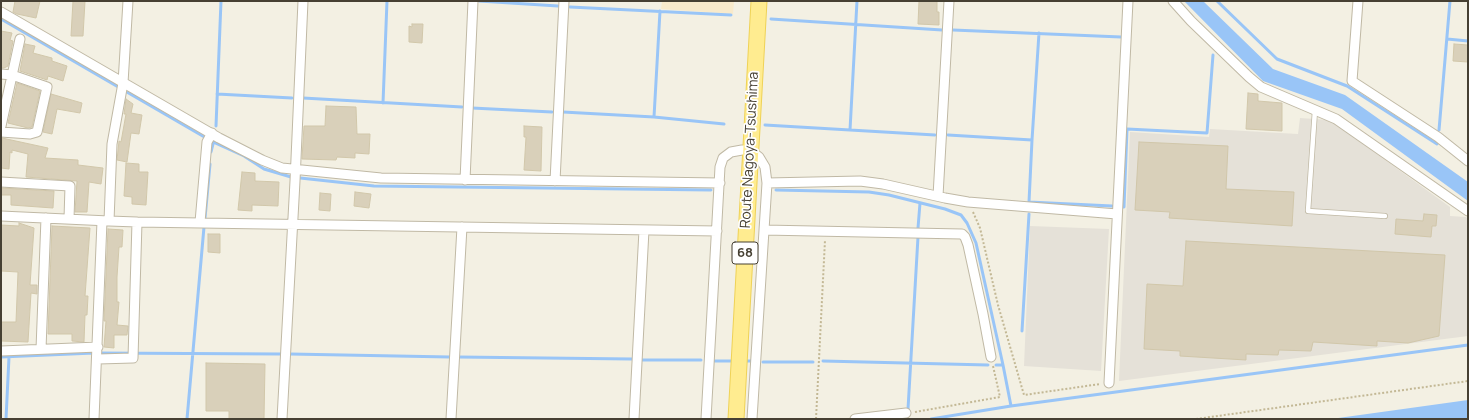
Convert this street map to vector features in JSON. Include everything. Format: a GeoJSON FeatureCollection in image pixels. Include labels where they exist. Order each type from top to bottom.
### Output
{"type":"FeatureCollection","features":[{"type":"Feature","properties":{"kind":"main road","name":"Route Nagoya-Tsushima"},"geometry":{"type":"LineString","coordinates":[[736,419],[759,1]]}},
{"type":"Feature","properties":{"kind":"street"},"geometry":{"type":"LineString","coordinates":[[94,419],[112,144],[122,88],[128,1]]}},
{"type":"Feature","properties":{"kind":"street"},"geometry":{"type":"LineString","coordinates":[[282,419],[296,170],[303,1]]}},
{"type":"Feature","properties":{"kind":"street"},"geometry":{"type":"LineString","coordinates":[[465,180],[473,1]]}},
{"type":"Feature","properties":{"kind":"street"},"geometry":{"type":"LineString","coordinates":[[555,181],[564,1]]}},
{"type":"Feature","properties":{"kind":"street"},"geometry":{"type":"LineString","coordinates":[[938,196],[949,1]]}},
{"type":"Feature","properties":{"kind":"street"},"geometry":{"type":"LineString","coordinates":[[1109,383],[1128,1]]}},
{"type":"Feature","properties":{"kind":"street"},"geometry":{"type":"LineString","coordinates":[[1173,1],[1191,21],[1261,87],[1336,119],[1468,211]]}},
{"type":"Feature","properties":{"kind":"street"},"geometry":{"type":"LineString","coordinates":[[1358,1],[1352,81],[1438,137],[1468,161]]}},
{"type":"Feature","properties":{"kind":"street"},"geometry":{"type":"LineString","coordinates":[[1,12],[122,88],[262,160],[282,168],[381,178],[720,183]]}},
{"type":"Feature","properties":{"kind":"street"},"geometry":{"type":"LineString","coordinates":[[1,126],[20,39]]}},
{"type":"Feature","properties":{"kind":"street"},"geometry":{"type":"LineString","coordinates":[[1,74],[12,75],[47,87],[37,132],[30,134],[1,132]]}},
{"type":"Feature","properties":{"kind":"street"},"geometry":{"type":"LineString","coordinates":[[200,222],[207,142],[212,133]]}},
{"type":"Feature","properties":{"kind":"street"},"geometry":{"type":"LineString","coordinates":[[706,419],[720,167],[722,158],[731,152],[750,150],[759,157],[765,167],[767,183],[752,419]]}},
{"type":"Feature","properties":{"kind":"street"},"geometry":{"type":"LineString","coordinates":[[767,183],[860,181],[883,184],[968,202],[1117,214]]}},
{"type":"Feature","properties":{"kind":"street"},"geometry":{"type":"LineString","coordinates":[[1,182],[70,186],[69,219]]}},
{"type":"Feature","properties":{"kind":"street"},"geometry":{"type":"LineString","coordinates":[[1,216],[137,222],[717,231]]}},
{"type":"Feature","properties":{"kind":"street"},"geometry":{"type":"LineString","coordinates":[[42,350],[46,218]]}},
{"type":"Feature","properties":{"kind":"street"},"geometry":{"type":"LineString","coordinates":[[98,359],[133,354],[137,222]]}},
{"type":"Feature","properties":{"kind":"street"},"geometry":{"type":"LineString","coordinates":[[451,419],[462,227]]}},
{"type":"Feature","properties":{"kind":"street"},"geometry":{"type":"LineString","coordinates":[[634,419],[644,230]]}},
{"type":"Feature","properties":{"kind":"street"},"geometry":{"type":"LineString","coordinates":[[764,230],[962,234],[968,245],[991,358]]}},
{"type":"Feature","properties":{"kind":"street"},"geometry":{"type":"LineString","coordinates":[[1,351],[98,347]]}},
{"type":"Feature","properties":{"kind":"street"},"geometry":{"type":"LineString","coordinates":[[855,419],[906,413]]}},
{"type":"Feature","properties":{"kind":"lane"},"geometry":{"type":"LineString","coordinates":[[1315,110],[1308,211],[1385,216]]}},
{"type":"Feature","properties":{"kind":"path"},"geometry":{"type":"LineString","coordinates":[[968,202],[980,228],[998,305],[1024,395],[1109,383]]}},
{"type":"Feature","properties":{"kind":"path"},"geometry":{"type":"LineString","coordinates":[[816,419],[826,231]]}},
{"type":"Feature","properties":{"kind":"path"},"geometry":{"type":"LineString","coordinates":[[906,413],[1000,397],[991,358]]}},
{"type":"Feature","properties":{"kind":"path"},"geometry":{"type":"LineString","coordinates":[[1196,419],[1468,381]]}},
{"type":"Feature","properties":{"kind":"shaded area"},"geometry":{"type":"Polygon","coordinates":[[[662,1],[734,1],[733,14],[661,9],[662,1]]]}},
{"type":"Feature","properties":{"kind":"shaded area"},"geometry":{"type":"Polygon","coordinates":[[[1300,118],[1330,120],[1450,207],[1450,216],[1466,217],[1468,219],[1468,336],[1119,381],[1130,132],[1209,137],[1210,129],[1298,134],[1300,118]]]}},
{"type":"Feature","properties":{"kind":"shaded area"},"geometry":{"type":"Polygon","coordinates":[[[1030,226],[1109,229],[1101,371],[1024,366],[1030,226]]]}},
{"type":"Feature","properties":{"kind":"water"},"geometry":{"type":"Polygon","coordinates":[[[1184,1],[1203,1],[1273,69],[1345,95],[1468,182],[1468,201],[1342,109],[1263,81],[1184,1]]]}},
{"type":"Feature","properties":{"kind":"water"},"geometry":{"type":"Polygon","coordinates":[[[1468,400],[1468,419],[1331,419],[1396,410],[1468,400]]]}},
{"type":"Feature","properties":{"kind":"building"},"geometry":{"type":"Polygon","coordinates":[[[15,1],[40,1],[36,18],[13,12],[15,1]]]}},
{"type":"Feature","properties":{"kind":"building"},"geometry":{"type":"Polygon","coordinates":[[[73,1],[85,1],[83,36],[71,36],[73,1]]]}},
{"type":"Feature","properties":{"kind":"building"},"geometry":{"type":"Polygon","coordinates":[[[919,1],[937,1],[939,25],[918,24],[919,1]]]}},
{"type":"Feature","properties":{"kind":"building"},"geometry":{"type":"Polygon","coordinates":[[[412,24],[423,24],[422,43],[409,42],[409,26],[412,27],[412,24]]]}},
{"type":"Feature","properties":{"kind":"building"},"geometry":{"type":"Polygon","coordinates":[[[1,31],[12,33],[10,40],[13,41],[8,66],[4,68],[1,68],[1,31]]]}},
{"type":"Feature","properties":{"kind":"building"},"geometry":{"type":"Polygon","coordinates":[[[25,44],[35,46],[33,53],[52,58],[52,61],[67,66],[63,81],[48,76],[47,80],[20,71],[25,44]]]}},
{"type":"Feature","properties":{"kind":"building"},"geometry":{"type":"Polygon","coordinates":[[[1454,44],[1468,45],[1468,62],[1453,61],[1454,44]]]}},
{"type":"Feature","properties":{"kind":"building"},"geometry":{"type":"Polygon","coordinates":[[[17,83],[40,91],[32,127],[28,128],[8,123],[17,83]]]}},
{"type":"Feature","properties":{"kind":"building"},"geometry":{"type":"Polygon","coordinates":[[[1248,93],[1258,94],[1258,101],[1282,103],[1282,131],[1246,129],[1248,93]]]}},
{"type":"Feature","properties":{"kind":"building"},"geometry":{"type":"Polygon","coordinates":[[[51,94],[82,103],[80,113],[57,109],[52,134],[43,132],[51,94]]]}},
{"type":"Feature","properties":{"kind":"building"},"geometry":{"type":"Polygon","coordinates":[[[126,99],[133,104],[131,113],[142,115],[139,134],[131,133],[127,162],[117,160],[119,141],[121,142],[126,114],[124,114],[126,99]]]}},
{"type":"Feature","properties":{"kind":"building"},"geometry":{"type":"Polygon","coordinates":[[[326,106],[356,107],[357,134],[370,134],[369,154],[355,153],[355,158],[337,157],[336,160],[302,159],[304,126],[325,126],[326,106]]]}},
{"type":"Feature","properties":{"kind":"building"},"geometry":{"type":"Polygon","coordinates":[[[524,126],[542,127],[541,171],[524,170],[526,137],[524,137],[524,126]]]}},
{"type":"Feature","properties":{"kind":"building"},"geometry":{"type":"Polygon","coordinates":[[[2,138],[48,148],[45,158],[78,160],[78,165],[103,168],[101,184],[89,182],[87,212],[75,212],[77,181],[26,177],[28,154],[12,150],[12,153],[10,152],[9,169],[1,168],[2,138]]]}},
{"type":"Feature","properties":{"kind":"building"},"geometry":{"type":"Polygon","coordinates":[[[1139,142],[1228,146],[1226,189],[1294,192],[1292,226],[1169,218],[1170,212],[1135,210],[1139,142]]]}},
{"type":"Feature","properties":{"kind":"building"},"geometry":{"type":"Polygon","coordinates":[[[126,163],[139,164],[139,172],[148,172],[146,205],[132,204],[132,197],[124,196],[126,163]]]}},
{"type":"Feature","properties":{"kind":"building"},"geometry":{"type":"Polygon","coordinates":[[[242,172],[255,173],[255,181],[279,182],[278,206],[252,205],[252,211],[238,210],[242,172]]]}},
{"type":"Feature","properties":{"kind":"building"},"geometry":{"type":"Polygon","coordinates":[[[1,188],[54,191],[53,208],[11,205],[11,195],[1,195],[1,188]]]}},
{"type":"Feature","properties":{"kind":"building"},"geometry":{"type":"Polygon","coordinates":[[[355,192],[371,194],[369,208],[354,206],[355,192]]]}},
{"type":"Feature","properties":{"kind":"building"},"geometry":{"type":"Polygon","coordinates":[[[320,193],[331,194],[330,211],[319,210],[320,193]]]}},
{"type":"Feature","properties":{"kind":"building"},"geometry":{"type":"Polygon","coordinates":[[[1424,214],[1437,215],[1436,226],[1432,226],[1431,237],[1395,234],[1396,219],[1423,221],[1424,214]]]}},
{"type":"Feature","properties":{"kind":"building"},"geometry":{"type":"Polygon","coordinates":[[[19,223],[34,228],[30,285],[37,285],[37,294],[31,293],[28,342],[1,341],[1,322],[16,322],[18,272],[1,271],[1,225],[19,226],[19,223]]]}},
{"type":"Feature","properties":{"kind":"building"},"geometry":{"type":"Polygon","coordinates":[[[52,226],[90,228],[85,296],[88,296],[87,315],[85,315],[84,342],[72,341],[72,334],[48,334],[52,226]]]}},
{"type":"Feature","properties":{"kind":"building"},"geometry":{"type":"Polygon","coordinates":[[[108,229],[123,230],[122,247],[119,247],[117,277],[117,302],[119,302],[117,325],[128,326],[127,335],[114,335],[114,348],[104,347],[108,229]]]}},
{"type":"Feature","properties":{"kind":"building"},"geometry":{"type":"Polygon","coordinates":[[[208,234],[220,234],[220,253],[208,252],[208,234]]]}},
{"type":"Feature","properties":{"kind":"building"},"geometry":{"type":"Polygon","coordinates":[[[1186,241],[1445,255],[1439,336],[1408,343],[1377,341],[1377,346],[1313,342],[1311,351],[1279,350],[1278,355],[1246,354],[1246,360],[1180,356],[1180,351],[1144,349],[1147,284],[1183,286],[1186,241]]]}},
{"type":"Feature","properties":{"kind":"building"},"geometry":{"type":"Polygon","coordinates":[[[206,363],[265,364],[264,419],[229,419],[229,411],[206,411],[206,363]]]}},
{"type":"Feature","properties":{"kind":"waterway"},"geometry":{"type":"LineString","coordinates":[[216,126],[221,1]]}},
{"type":"Feature","properties":{"kind":"waterway"},"geometry":{"type":"LineString","coordinates":[[383,103],[387,1]]}},
{"type":"Feature","properties":{"kind":"waterway"},"geometry":{"type":"LineString","coordinates":[[479,1],[558,6]]}},
{"type":"Feature","properties":{"kind":"waterway"},"geometry":{"type":"LineString","coordinates":[[850,130],[857,1]]}},
{"type":"Feature","properties":{"kind":"waterway"},"geometry":{"type":"LineString","coordinates":[[1217,1],[1277,59],[1347,86],[1437,144]]}},
{"type":"Feature","properties":{"kind":"waterway"},"geometry":{"type":"LineString","coordinates":[[1439,130],[1450,1]]}},
{"type":"Feature","properties":{"kind":"waterway"},"geometry":{"type":"LineString","coordinates":[[570,7],[731,15]]}},
{"type":"Feature","properties":{"kind":"waterway"},"geometry":{"type":"LineString","coordinates":[[654,117],[660,11]]}},
{"type":"Feature","properties":{"kind":"waterway"},"geometry":{"type":"LineString","coordinates":[[1,19],[213,142],[244,156],[264,169],[291,177],[374,186],[711,190]]}},
{"type":"Feature","properties":{"kind":"waterway"},"geometry":{"type":"LineString","coordinates":[[771,19],[942,30]]}},
{"type":"Feature","properties":{"kind":"waterway"},"geometry":{"type":"LineString","coordinates":[[953,30],[1121,37]]}},
{"type":"Feature","properties":{"kind":"waterway"},"geometry":{"type":"LineString","coordinates":[[1032,140],[1039,33]]}},
{"type":"Feature","properties":{"kind":"waterway"},"geometry":{"type":"LineString","coordinates":[[1447,39],[1468,41]]}},
{"type":"Feature","properties":{"kind":"waterway"},"geometry":{"type":"LineString","coordinates":[[1122,207],[1124,207],[1127,129],[1207,133],[1213,55]]}},
{"type":"Feature","properties":{"kind":"waterway"},"geometry":{"type":"LineString","coordinates":[[217,94],[292,98]]}},
{"type":"Feature","properties":{"kind":"waterway"},"geometry":{"type":"LineString","coordinates":[[303,98],[462,107]]}},
{"type":"Feature","properties":{"kind":"waterway"},"geometry":{"type":"LineString","coordinates":[[472,108],[552,112]]}},
{"type":"Feature","properties":{"kind":"waterway"},"geometry":{"type":"LineString","coordinates":[[563,112],[654,117],[724,124]]}},
{"type":"Feature","properties":{"kind":"waterway"},"geometry":{"type":"LineString","coordinates":[[765,125],[935,135]]}},
{"type":"Feature","properties":{"kind":"waterway"},"geometry":{"type":"LineString","coordinates":[[948,135],[1032,140],[1029,202],[1112,206]]}},
{"type":"Feature","properties":{"kind":"waterway"},"geometry":{"type":"LineString","coordinates":[[211,152],[214,140]]}},
{"type":"Feature","properties":{"kind":"waterway"},"geometry":{"type":"LineString","coordinates":[[205,218],[210,164]]}},
{"type":"Feature","properties":{"kind":"waterway"},"geometry":{"type":"LineString","coordinates":[[776,190],[869,192],[889,195],[945,209],[961,215],[967,223],[976,243],[1011,406]]}},
{"type":"Feature","properties":{"kind":"waterway"},"geometry":{"type":"LineString","coordinates":[[918,228],[920,203]]}},
{"type":"Feature","properties":{"kind":"waterway"},"geometry":{"type":"LineString","coordinates":[[1022,331],[1029,214]]}},
{"type":"Feature","properties":{"kind":"waterway"},"geometry":{"type":"LineString","coordinates":[[187,419],[204,227]]}},
{"type":"Feature","properties":{"kind":"waterway"},"geometry":{"type":"LineString","coordinates":[[908,409],[918,237]]}},
{"type":"Feature","properties":{"kind":"waterway"},"geometry":{"type":"LineString","coordinates":[[931,419],[1011,406],[1468,345]]}},
{"type":"Feature","properties":{"kind":"waterway"},"geometry":{"type":"LineString","coordinates":[[1,357],[94,353],[281,354]]}},
{"type":"Feature","properties":{"kind":"waterway"},"geometry":{"type":"LineString","coordinates":[[290,354],[450,357]]}},
{"type":"Feature","properties":{"kind":"waterway"},"geometry":{"type":"LineString","coordinates":[[6,419],[9,357]]}},
{"type":"Feature","properties":{"kind":"waterway"},"geometry":{"type":"LineString","coordinates":[[458,357],[632,359]]}},
{"type":"Feature","properties":{"kind":"waterway"},"geometry":{"type":"LineString","coordinates":[[640,360],[701,360]]}},
{"type":"Feature","properties":{"kind":"waterway"},"geometry":{"type":"LineString","coordinates":[[715,361],[735,361]]}},
{"type":"Feature","properties":{"kind":"waterway"},"geometry":{"type":"LineString","coordinates":[[743,361],[751,361]]}},
{"type":"Feature","properties":{"kind":"waterway"},"geometry":{"type":"LineString","coordinates":[[823,361],[988,365]]}},
{"type":"Feature","properties":{"kind":"waterway"},"geometry":{"type":"LineString","coordinates":[[763,362],[813,362]]}},
{"type":"Feature","properties":{"kind":"waterway"},"geometry":{"type":"LineString","coordinates":[[996,365],[1003,365]]}}]}
